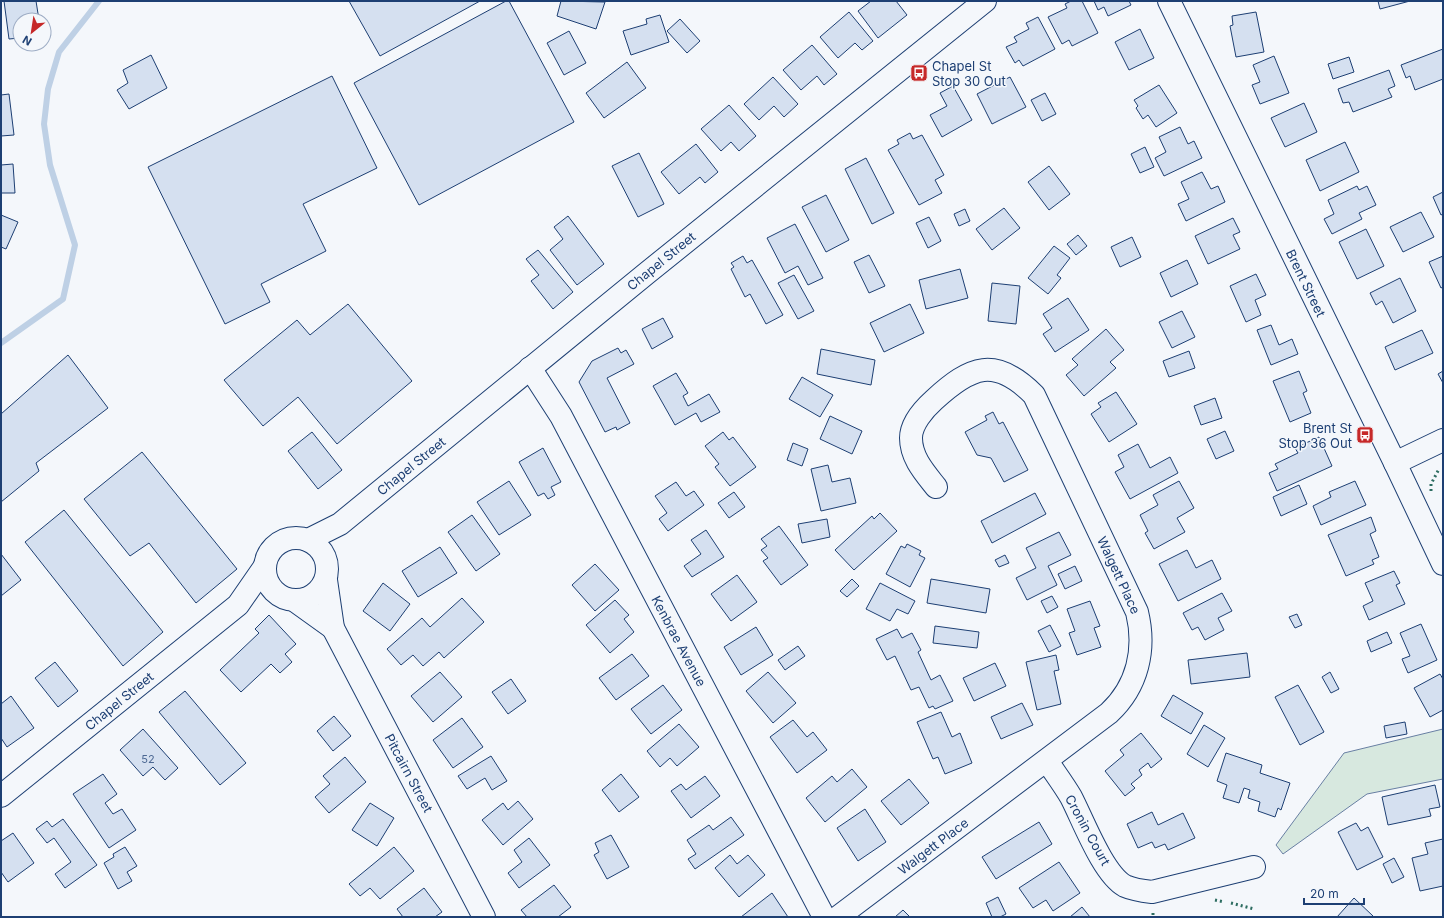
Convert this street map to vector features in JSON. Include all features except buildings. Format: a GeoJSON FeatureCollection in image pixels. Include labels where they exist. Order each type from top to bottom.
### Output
{"type":"FeatureCollection","features":[{"type":"Feature","properties":{"kind":"street","name":"Chapel Street"},"geometry":{"type":"LineString","coordinates":[[308,540],[340,524],[530,368],[985,1]]}},
{"type":"Feature","properties":{"kind":"street","name":"Brent Street"},"geometry":{"type":"LineString","coordinates":[[1169,1],[1443,564]]}},
{"type":"Feature","properties":{"kind":"street","name":"Kenbrae Avenue"},"geometry":{"type":"LineString","coordinates":[[530,368],[561,416],[824,917]]}},
{"type":"Feature","properties":{"kind":"street","name":"Walgett Place"},"geometry":{"type":"LineString","coordinates":[[838,917],[1047,761],[1121,701],[1130,686],[1137,668],[1141,630],[1137,612],[1034,395],[1023,384],[1014,378],[994,370],[980,370],[967,374],[953,382],[930,404],[920,416],[913,428],[911,438],[912,448],[921,468],[936,487]]}},
{"type":"Feature","properties":{"kind":"street"},"geometry":{"type":"LineString","coordinates":[[1395,463],[1443,440]]}},
{"type":"Feature","properties":{"kind":"street"},"geometry":{"type":"LineString","coordinates":[[238,605],[289,599],[304,599],[313,596],[321,589],[340,524]]}},
{"type":"Feature","properties":{"kind":"street"},"geometry":{"type":"LineString","coordinates":[[289,599],[276,592],[270,585],[266,576],[265,566],[268,556],[273,548],[280,542],[289,538],[308,540],[323,552],[326,571]]}},
{"type":"Feature","properties":{"kind":"street","name":"Chapel Street"},"geometry":{"type":"LineString","coordinates":[[1,796],[238,605],[265,566]]}},
{"type":"Feature","properties":{"kind":"street","name":"Pitcairn Street"},"geometry":{"type":"LineString","coordinates":[[326,571],[333,628],[484,917]]}},
{"type":"Feature","properties":{"kind":"street","name":"Pitcairn Street"},"geometry":{"type":"LineString","coordinates":[[289,599],[333,628]]}},
{"type":"Feature","properties":{"kind":"street","name":"Cronin Court"},"geometry":{"type":"LineString","coordinates":[[1047,761],[1070,796],[1104,863],[1114,876],[1125,886],[1138,891],[1152,892],[1254,867]]}},
{"type":"Feature","properties":{"kind":"shaded area"},"geometry":{"type":"Polygon","coordinates":[[[1443,729],[1443,779],[1367,794],[1283,854],[1276,845],[1344,753],[1443,729]]]}},
{"type":"Feature","properties":{"kind":"waterway"},"geometry":{"type":"LineString","coordinates":[[1,343],[63,299],[75,245],[50,165],[44,124],[48,89],[59,52],[99,1]]}},
{"type":"Feature","properties":{"kind":"hedge"},"geometry":{"type":"LineString","coordinates":[[1431,491],[1431,484],[1439,469]]}},
{"type":"Feature","properties":{"kind":"hedge"},"geometry":{"type":"LineString","coordinates":[[1215,900],[1224,902]]}},
{"type":"Feature","properties":{"kind":"hedge"},"geometry":{"type":"LineString","coordinates":[[1231,903],[1254,909]]}},
{"type":"Feature","properties":{"kind":"place","name":"Chapel St Stop 30 Out"},"geometry":{"type":"Point","coordinates":[919,73]}},
{"type":"Feature","properties":{"kind":"place","name":"Brent St Stop 36 Out"},"geometry":{"type":"Point","coordinates":[1365,435]}}]}
